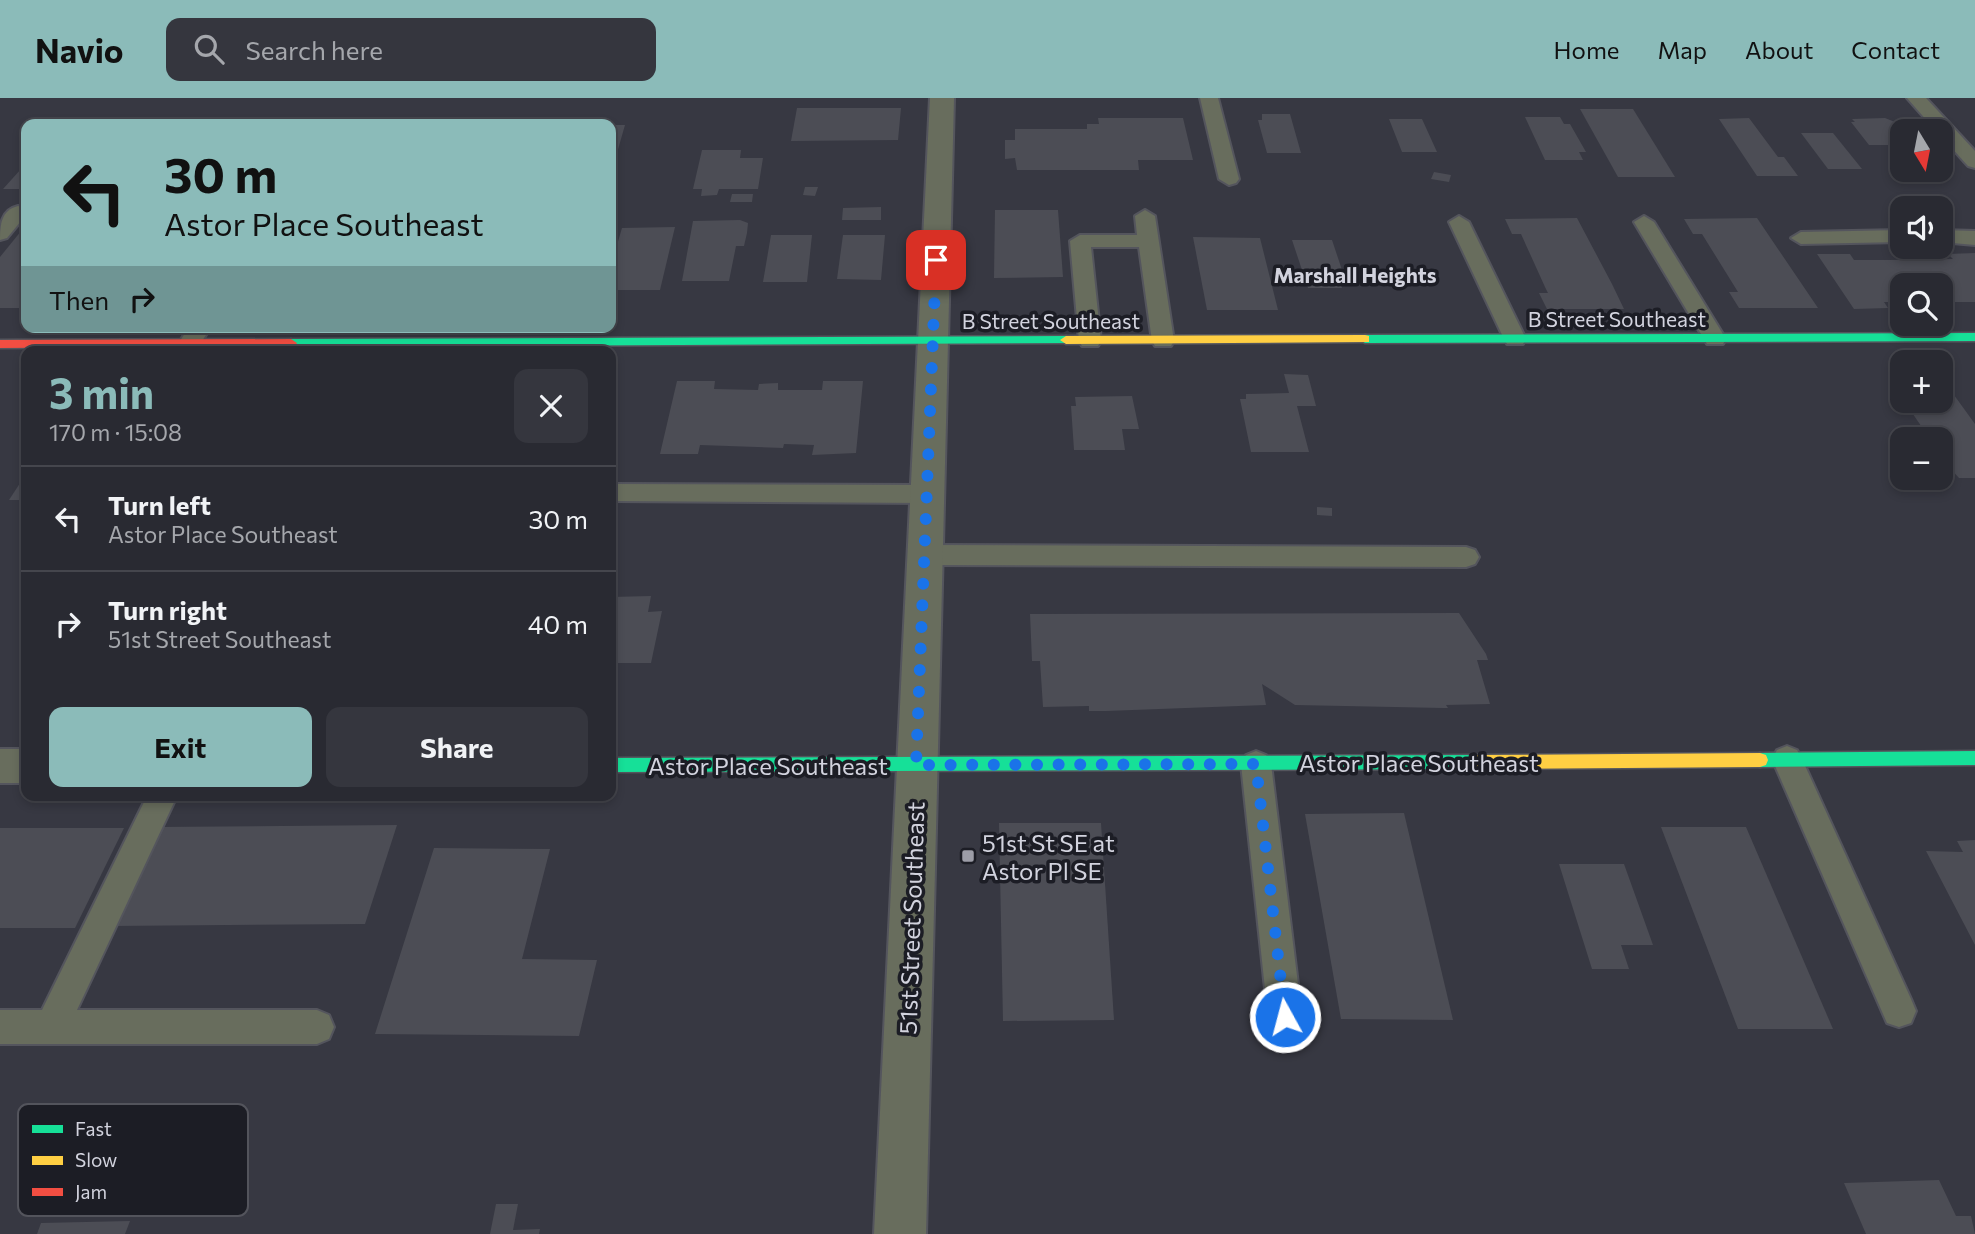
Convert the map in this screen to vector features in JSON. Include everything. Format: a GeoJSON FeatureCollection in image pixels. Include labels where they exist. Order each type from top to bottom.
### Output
{"type":"FeatureCollection","features":[{"type":"Feature","properties":{"kind":"street","name":"51st Street Southeast"},"geometry":{"type":"LineString","coordinates":[[900,1234],[942,98]]}},
{"type":"Feature","properties":{"kind":"street","name":"B Street Southeast"},"geometry":{"type":"LineString","coordinates":[[0,344],[195,336],[347,335],[933,341],[1975,337]]}},
{"type":"Feature","properties":{"kind":"street","name":"Astor Place Southeast"},"geometry":{"type":"LineString","coordinates":[[616,765],[1256,764],[1975,758]]}},
{"type":"Feature","properties":{"kind":"street"},"geometry":{"type":"LineString","coordinates":[[0,766],[21,766]]}},
{"type":"Feature","properties":{"kind":"lane"},"geometry":{"type":"LineString","coordinates":[[1209,98],[1229,179]]}},
{"type":"Feature","properties":{"kind":"lane"},"geometry":{"type":"LineString","coordinates":[[1916,98],[1975,162]]}},
{"type":"Feature","properties":{"kind":"lane"},"geometry":{"type":"LineString","coordinates":[[0,234],[18,212]]}},
{"type":"Feature","properties":{"kind":"lane"},"geometry":{"type":"LineString","coordinates":[[1145,216],[1163,341]]}},
{"type":"Feature","properties":{"kind":"lane"},"geometry":{"type":"LineString","coordinates":[[1459,222],[1515,339]]}},
{"type":"Feature","properties":{"kind":"lane"},"geometry":{"type":"LineString","coordinates":[[1644,222],[1715,338]]}},
{"type":"Feature","properties":{"kind":"lane"},"geometry":{"type":"LineString","coordinates":[[1801,238],[1890,236]]}},
{"type":"Feature","properties":{"kind":"lane"},"geometry":{"type":"LineString","coordinates":[[1953,236],[1971,236],[1975,239]]}},
{"type":"Feature","properties":{"kind":"lane"},"geometry":{"type":"LineString","coordinates":[[1090,341],[1080,241],[1149,240]]}},
{"type":"Feature","properties":{"kind":"lane"},"geometry":{"type":"LineString","coordinates":[[616,492],[928,494]]}},
{"type":"Feature","properties":{"kind":"lane"},"geometry":{"type":"LineString","coordinates":[[925,555],[1466,557]]}},
{"type":"Feature","properties":{"kind":"lane"},"geometry":{"type":"LineString","coordinates":[[1787,759],[1899,1011]]}},
{"type":"Feature","properties":{"kind":"lane"},"geometry":{"type":"LineString","coordinates":[[1256,764],[1285,1017]]}},
{"type":"Feature","properties":{"kind":"lane"},"geometry":{"type":"LineString","coordinates":[[52,1027],[160,801]]}},
{"type":"Feature","properties":{"kind":"lane"},"geometry":{"type":"LineString","coordinates":[[0,1027],[317,1027]]}},
{"type":"Feature","properties":{"kind":"building"},"geometry":{"type":"Polygon","coordinates":[[[797,108],[901,108],[898,140],[791,141],[797,108]]]}},
{"type":"Feature","properties":{"kind":"building"},"geometry":{"type":"Polygon","coordinates":[[[1580,109],[1633,109],[1675,177],[1618,177],[1580,109]]]}},
{"type":"Feature","properties":{"kind":"building"},"geometry":{"type":"Polygon","coordinates":[[[1262,114],[1290,114],[1301,153],[1267,153],[1258,120],[1262,120],[1262,114]]]}},
{"type":"Feature","properties":{"kind":"building"},"geometry":{"type":"Polygon","coordinates":[[[1525,117],[1560,117],[1564,124],[1570,124],[1586,152],[1579,152],[1583,160],[1545,160],[1525,117]]]}},
{"type":"Feature","properties":{"kind":"building"},"geometry":{"type":"Polygon","coordinates":[[[1098,118],[1183,118],[1193,160],[1138,160],[1139,170],[1017,170],[1015,158],[1005,159],[1005,140],[1015,140],[1015,129],[1087,129],[1087,124],[1099,124],[1098,118]]]}},
{"type":"Feature","properties":{"kind":"building"},"geometry":{"type":"Polygon","coordinates":[[[1749,118],[1778,157],[1784,157],[1798,176],[1757,176],[1719,119],[1749,118]]]}},
{"type":"Feature","properties":{"kind":"building"},"geometry":{"type":"Polygon","coordinates":[[[1389,119],[1422,119],[1437,152],[1402,152],[1389,119]]]}},
{"type":"Feature","properties":{"kind":"building"},"geometry":{"type":"Polygon","coordinates":[[[1852,119],[1890,120],[1890,145],[1869,145],[1851,122],[1855,122],[1852,119]]]}},
{"type":"Feature","properties":{"kind":"building"},"geometry":{"type":"Polygon","coordinates":[[[616,125],[625,125],[616,156],[616,125]]]}},
{"type":"Feature","properties":{"kind":"building"},"geometry":{"type":"Polygon","coordinates":[[[1801,133],[1833,133],[1862,169],[1828,169],[1801,133]]]}},
{"type":"Feature","properties":{"kind":"building"},"geometry":{"type":"Polygon","coordinates":[[[702,150],[741,150],[740,158],[763,158],[758,189],[719,189],[717,195],[701,196],[702,189],[693,189],[702,150]]]}},
{"type":"Feature","properties":{"kind":"building"},"geometry":{"type":"Polygon","coordinates":[[[21,169],[21,189],[3,189],[21,169]]]}},
{"type":"Feature","properties":{"kind":"building"},"geometry":{"type":"Polygon","coordinates":[[[1434,172],[1451,175],[1449,182],[1431,179],[1434,172]]]}},
{"type":"Feature","properties":{"kind":"building"},"geometry":{"type":"Polygon","coordinates":[[[805,187],[818,187],[815,196],[803,195],[805,187]]]}},
{"type":"Feature","properties":{"kind":"building"},"geometry":{"type":"Polygon","coordinates":[[[732,194],[753,194],[752,202],[730,202],[732,194]]]}},
{"type":"Feature","properties":{"kind":"building"},"geometry":{"type":"Polygon","coordinates":[[[881,207],[881,220],[842,220],[843,208],[881,207]]]}},
{"type":"Feature","properties":{"kind":"building"},"geometry":{"type":"Polygon","coordinates":[[[995,210],[1058,210],[1063,277],[994,278],[995,210]]]}},
{"type":"Feature","properties":{"kind":"building"},"geometry":{"type":"Polygon","coordinates":[[[1577,218],[1624,309],[1547,309],[1539,293],[1548,293],[1521,234],[1512,234],[1505,219],[1577,218]]]}},
{"type":"Feature","properties":{"kind":"building"},"geometry":{"type":"Polygon","coordinates":[[[1757,218],[1818,308],[1739,308],[1729,292],[1738,292],[1702,234],[1693,234],[1684,219],[1757,218]]]}},
{"type":"Feature","properties":{"kind":"building"},"geometry":{"type":"Polygon","coordinates":[[[740,220],[748,223],[747,233],[744,246],[736,246],[729,281],[682,281],[693,221],[740,220]]]}},
{"type":"Feature","properties":{"kind":"building"},"geometry":{"type":"Polygon","coordinates":[[[675,227],[660,290],[616,290],[616,248],[622,228],[675,227]]]}},
{"type":"Feature","properties":{"kind":"building"},"geometry":{"type":"Polygon","coordinates":[[[21,231],[21,308],[0,308],[0,257],[21,231]]]}},
{"type":"Feature","properties":{"kind":"building"},"geometry":{"type":"Polygon","coordinates":[[[771,235],[812,235],[807,282],[763,282],[771,235]]]}},
{"type":"Feature","properties":{"kind":"building"},"geometry":{"type":"Polygon","coordinates":[[[843,235],[885,235],[881,280],[837,279],[843,235]]]}},
{"type":"Feature","properties":{"kind":"building"},"geometry":{"type":"Polygon","coordinates":[[[1193,237],[1260,238],[1278,310],[1207,310],[1193,237]]]}},
{"type":"Feature","properties":{"kind":"building"},"geometry":{"type":"Polygon","coordinates":[[[1292,240],[1332,240],[1345,279],[1340,282],[1342,288],[1308,288],[1292,240]]]}},
{"type":"Feature","properties":{"kind":"building"},"geometry":{"type":"Polygon","coordinates":[[[1975,253],[1975,302],[1953,302],[1953,273],[1890,273],[1890,302],[1884,302],[1888,308],[1854,309],[1817,254],[1850,254],[1854,260],[1889,260],[1953,259],[1953,254],[1975,253]]]}},
{"type":"Feature","properties":{"kind":"building"},"geometry":{"type":"Polygon","coordinates":[[[1284,374],[1308,375],[1316,406],[1297,406],[1309,452],[1251,452],[1240,399],[1246,399],[1246,394],[1289,393],[1284,374]]]}},
{"type":"Feature","properties":{"kind":"building"},"geometry":{"type":"Polygon","coordinates":[[[677,381],[715,381],[714,389],[758,390],[759,384],[778,383],[778,390],[822,390],[823,381],[863,381],[856,453],[812,455],[814,445],[784,444],[783,448],[700,445],[698,454],[660,454],[677,381]]]}},
{"type":"Feature","properties":{"kind":"building"},"geometry":{"type":"Polygon","coordinates":[[[1954,395],[1975,424],[1975,478],[1959,478],[1953,471],[1953,427],[1922,427],[1912,413],[1953,413],[1954,395]]]}},
{"type":"Feature","properties":{"kind":"building"},"geometry":{"type":"Polygon","coordinates":[[[1132,396],[1139,429],[1122,429],[1125,450],[1074,450],[1071,406],[1076,406],[1075,397],[1132,396]]]}},
{"type":"Feature","properties":{"kind":"building"},"geometry":{"type":"Polygon","coordinates":[[[21,482],[21,500],[9,500],[21,482]]]}},
{"type":"Feature","properties":{"kind":"building"},"geometry":{"type":"Polygon","coordinates":[[[1317,507],[1332,508],[1332,516],[1317,515],[1317,507]]]}},
{"type":"Feature","properties":{"kind":"building"},"geometry":{"type":"Polygon","coordinates":[[[651,596],[648,612],[662,611],[651,663],[616,663],[616,597],[651,596]]]}},
{"type":"Feature","properties":{"kind":"building"},"geometry":{"type":"Polygon","coordinates":[[[1459,613],[1486,654],[1488,660],[1477,660],[1490,704],[1446,705],[1448,708],[1295,705],[1262,684],[1266,705],[1106,711],[1089,711],[1089,706],[1043,707],[1040,661],[1032,661],[1030,614],[1459,613]]]}},
{"type":"Feature","properties":{"kind":"building"},"geometry":{"type":"Polygon","coordinates":[[[1404,813],[1453,1020],[1341,1019],[1305,814],[1404,813]]]}},
{"type":"Feature","properties":{"kind":"building"},"geometry":{"type":"Polygon","coordinates":[[[999,823],[1101,823],[1114,1020],[1003,1021],[999,823]]]}},
{"type":"Feature","properties":{"kind":"building"},"geometry":{"type":"Polygon","coordinates":[[[397,825],[365,924],[111,926],[156,827],[397,825]]]}},
{"type":"Feature","properties":{"kind":"building"},"geometry":{"type":"Polygon","coordinates":[[[1661,827],[1746,827],[1833,1029],[1738,1029],[1661,827]]]}},
{"type":"Feature","properties":{"kind":"building"},"geometry":{"type":"Polygon","coordinates":[[[0,828],[124,828],[75,928],[0,928],[0,828]]]}},
{"type":"Feature","properties":{"kind":"building"},"geometry":{"type":"Polygon","coordinates":[[[1975,840],[1975,945],[1926,851],[1963,852],[1957,841],[1975,840]]]}},
{"type":"Feature","properties":{"kind":"building"},"geometry":{"type":"Polygon","coordinates":[[[434,848],[550,849],[522,959],[597,960],[579,1036],[375,1034],[434,848]]]}},
{"type":"Feature","properties":{"kind":"building"},"geometry":{"type":"Polygon","coordinates":[[[1559,864],[1624,864],[1653,945],[1621,945],[1629,969],[1592,969],[1559,864]]]}},
{"type":"Feature","properties":{"kind":"building"},"geometry":{"type":"Polygon","coordinates":[[[1939,1180],[1956,1216],[1971,1216],[1975,1234],[1866,1234],[1844,1183],[1939,1180]]]}},
{"type":"Feature","properties":{"kind":"building"},"geometry":{"type":"Polygon","coordinates":[[[496,1204],[518,1204],[513,1230],[540,1229],[539,1234],[490,1234],[496,1204]]]}},
{"type":"Feature","properties":{"kind":"building"},"geometry":{"type":"Polygon","coordinates":[[[130,1221],[125,1234],[37,1234],[41,1223],[130,1221]]]}},
{"type":"Feature","properties":{"kind":"traffic: fast"},"geometry":{"type":"LineString","coordinates":[[1365,339],[1975,337]]}},
{"type":"Feature","properties":{"kind":"traffic: fast"},"geometry":{"type":"LineString","coordinates":[[291,343],[1066,340]]}},
{"type":"Feature","properties":{"kind":"traffic: fast"},"geometry":{"type":"LineString","coordinates":[[1760,760],[1975,758]]}},
{"type":"Feature","properties":{"kind":"traffic: fast"},"geometry":{"type":"LineString","coordinates":[[616,765],[1477,762]]}},
{"type":"Feature","properties":{"kind":"traffic: slow"},"geometry":{"type":"LineString","coordinates":[[1066,340],[1365,339]]}},
{"type":"Feature","properties":{"kind":"traffic: slow"},"geometry":{"type":"LineString","coordinates":[[1477,762],[1760,760]]}},
{"type":"Feature","properties":{"kind":"traffic: jam"},"geometry":{"type":"LineString","coordinates":[[0,344],[291,343]]}},
{"type":"Feature","properties":{"kind":"place","name":"51st St SE at Astor Pl SE"},"geometry":{"type":"Point","coordinates":[968,856]}},
{"type":"Feature","properties":{"kind":"district","name":"Marshall Heights"},"geometry":{"type":"Point","coordinates":[1355,274]}},
{"type":"Feature","properties":{"kind":"route"},"geometry":{"type":"LineString","coordinates":[[936,260],[916,765],[1256,764],[1285,1017]]}}]}
